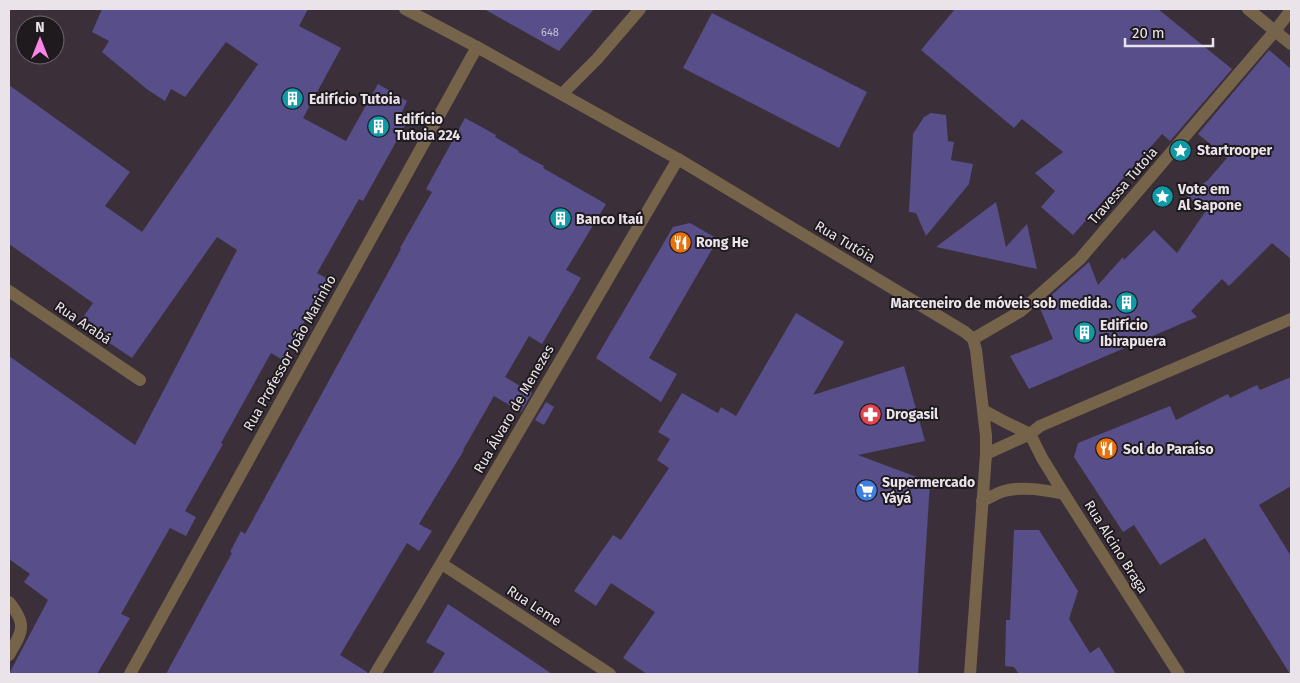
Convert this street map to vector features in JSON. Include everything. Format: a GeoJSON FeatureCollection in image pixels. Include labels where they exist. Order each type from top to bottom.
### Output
{"type":"FeatureCollection","features":[{"type":"Feature","properties":{"kind":"street","name":"Rua Tutóia"},"geometry":{"type":"LineString","coordinates":[[405,9],[477,46],[678,159],[973,339]]}},
{"type":"Feature","properties":{"kind":"street"},"geometry":{"type":"LineString","coordinates":[[562,94],[597,59],[640,9]]}},
{"type":"Feature","properties":{"kind":"street"},"geometry":{"type":"LineString","coordinates":[[1248,9],[1291,44]]}},
{"type":"Feature","properties":{"kind":"street","name":"Travessa Tutoia"},"geometry":{"type":"LineString","coordinates":[[973,339],[1021,311],[1080,259],[1291,10]]}},
{"type":"Feature","properties":{"kind":"street","name":"Rua Professor João Marinho"},"geometry":{"type":"LineString","coordinates":[[130,674],[477,46]]}},
{"type":"Feature","properties":{"kind":"street","name":"Rua Álvaro de Menezes"},"geometry":{"type":"LineString","coordinates":[[375,674],[442,564],[678,159]]}},
{"type":"Feature","properties":{"kind":"street","name":"Rua Arabá"},"geometry":{"type":"LineString","coordinates":[[9,292],[140,380]]}},
{"type":"Feature","properties":{"kind":"street"},"geometry":{"type":"LineString","coordinates":[[986,454],[1030,434],[1040,426],[1291,319]]}},
{"type":"Feature","properties":{"kind":"street"},"geometry":{"type":"LineString","coordinates":[[970,674],[986,454],[986,436],[976,350],[973,339]]}},
{"type":"Feature","properties":{"kind":"street"},"geometry":{"type":"LineString","coordinates":[[983,410],[1030,434]]}},
{"type":"Feature","properties":{"kind":"street","name":"Rua Alcino Braga"},"geometry":{"type":"LineString","coordinates":[[1030,434],[1064,494],[1178,674]]}},
{"type":"Feature","properties":{"kind":"street"},"geometry":{"type":"LineString","coordinates":[[982,500],[1004,491],[1019,489],[1036,489],[1064,494]]}},
{"type":"Feature","properties":{"kind":"street","name":"Rua Leme"},"geometry":{"type":"LineString","coordinates":[[442,564],[610,674]]}},
{"type":"Feature","properties":{"kind":"street"},"geometry":{"type":"LineString","coordinates":[[9,602],[19,616],[22,626],[21,632],[9,655]]}},
{"type":"Feature","properties":{"kind":"building"},"geometry":{"type":"Polygon","coordinates":[[[102,9],[308,9],[299,26],[341,48],[303,118],[346,141],[378,84],[407,101],[402,112],[410,117],[363,201],[359,199],[317,273],[328,279],[283,360],[271,353],[221,443],[223,444],[185,511],[196,517],[186,536],[170,528],[121,614],[130,618],[97,674],[9,674],[48,600],[24,582],[30,574],[9,559],[9,356],[135,445],[237,250],[217,237],[132,358],[79,323],[93,303],[9,244],[9,85],[130,172],[105,206],[142,232],[258,64],[226,42],[185,97],[171,89],[165,101],[148,90],[102,52],[109,41],[92,32],[102,9]]]}},
{"type":"Feature","properties":{"kind":"building"},"geometry":{"type":"Polygon","coordinates":[[[484,9],[594,9],[559,51],[484,9]]]}},
{"type":"Feature","properties":{"kind":"building"},"geometry":{"type":"Polygon","coordinates":[[[955,9],[1158,9],[1232,69],[1170,141],[1162,134],[1073,235],[1041,207],[1055,191],[1035,173],[1063,152],[1022,119],[1014,128],[921,50],[955,9]]]}},
{"type":"Feature","properties":{"kind":"building"},"geometry":{"type":"Polygon","coordinates":[[[712,13],[867,92],[839,148],[683,68],[712,13]]]}},
{"type":"Feature","properties":{"kind":"building"},"geometry":{"type":"Polygon","coordinates":[[[1269,50],[1291,69],[1291,259],[1272,243],[1229,286],[1222,279],[1191,311],[1197,317],[1029,389],[1010,356],[1053,339],[1039,306],[1089,262],[1098,285],[1123,257],[1124,260],[1154,230],[1177,253],[1205,212],[1187,196],[1208,180],[1227,158],[1198,134],[1269,50]]]}},
{"type":"Feature","properties":{"kind":"building"},"geometry":{"type":"Polygon","coordinates":[[[931,113],[946,115],[948,141],[954,142],[951,160],[973,164],[969,184],[926,236],[916,213],[909,212],[913,134],[924,117],[931,113]]]}},
{"type":"Feature","properties":{"kind":"building"},"geometry":{"type":"Polygon","coordinates":[[[465,118],[496,135],[495,137],[518,152],[544,166],[543,168],[606,204],[566,270],[581,278],[542,344],[529,336],[505,377],[532,393],[521,412],[494,396],[419,524],[432,531],[419,551],[407,543],[340,655],[367,672],[367,674],[166,674],[232,553],[230,552],[241,531],[245,534],[432,192],[426,189],[465,118]]]}},
{"type":"Feature","properties":{"kind":"building"},"geometry":{"type":"Polygon","coordinates":[[[996,202],[1006,247],[1027,224],[1037,269],[936,247],[996,202]]]}},
{"type":"Feature","properties":{"kind":"building"},"geometry":{"type":"Polygon","coordinates":[[[690,223],[718,239],[649,358],[677,374],[661,402],[596,358],[673,227],[690,223]]]}},
{"type":"Feature","properties":{"kind":"building"},"geometry":{"type":"Polygon","coordinates":[[[796,313],[844,342],[813,395],[904,366],[925,441],[858,455],[930,482],[918,674],[647,674],[623,658],[655,612],[611,583],[596,606],[574,591],[613,535],[621,540],[669,468],[657,460],[670,439],[658,432],[682,393],[718,413],[721,407],[736,416],[796,313]]]}},
{"type":"Feature","properties":{"kind":"building"},"geometry":{"type":"Polygon","coordinates":[[[1291,377],[1291,486],[1259,505],[1291,556],[1290,674],[1205,538],[1160,565],[1134,525],[1123,532],[1074,457],[1078,443],[1170,406],[1176,420],[1228,394],[1230,398],[1257,385],[1260,390],[1291,377]]]}},
{"type":"Feature","properties":{"kind":"building"},"geometry":{"type":"Polygon","coordinates":[[[546,402],[554,407],[544,425],[535,420],[546,402]]]}},
{"type":"Feature","properties":{"kind":"building"},"geometry":{"type":"Polygon","coordinates":[[[1014,530],[1039,530],[1078,591],[1069,619],[1090,653],[1099,647],[1116,674],[1019,674],[1014,667],[1005,666],[1006,620],[1010,620],[1014,530]]]}},
{"type":"Feature","properties":{"kind":"building"},"geometry":{"type":"Polygon","coordinates":[[[448,604],[552,674],[432,674],[445,653],[426,642],[448,604]]]}},
{"type":"Feature","properties":{"kind":"place","name":"Edifício Tutoia"},"geometry":{"type":"Point","coordinates":[293,99]}},
{"type":"Feature","properties":{"kind":"place","name":"Edifício Tutoia 224"},"geometry":{"type":"Point","coordinates":[379,127]}},
{"type":"Feature","properties":{"kind":"place","name":"Startrooper"},"geometry":{"type":"Point","coordinates":[1181,150]}},
{"type":"Feature","properties":{"kind":"place","name":"Vote em Al Sapone"},"geometry":{"type":"Point","coordinates":[1162,197]}},
{"type":"Feature","properties":{"kind":"place","name":"Banco Itaú"},"geometry":{"type":"Point","coordinates":[560,219]}},
{"type":"Feature","properties":{"kind":"place","name":"Rong He"},"geometry":{"type":"Point","coordinates":[680,242]}},
{"type":"Feature","properties":{"kind":"place","name":"Marceneiro de móveis sob medida."},"geometry":{"type":"Point","coordinates":[1127,303]}},
{"type":"Feature","properties":{"kind":"place","name":"Edifício Ibirapuera"},"geometry":{"type":"Point","coordinates":[1084,333]}},
{"type":"Feature","properties":{"kind":"place","name":"Drogasil"},"geometry":{"type":"Point","coordinates":[870,414]}},
{"type":"Feature","properties":{"kind":"place","name":"Sol do Paraíso"},"geometry":{"type":"Point","coordinates":[1107,449]}},
{"type":"Feature","properties":{"kind":"place","name":"Supermercado Yáyá"},"geometry":{"type":"Point","coordinates":[866,490]}}]}
